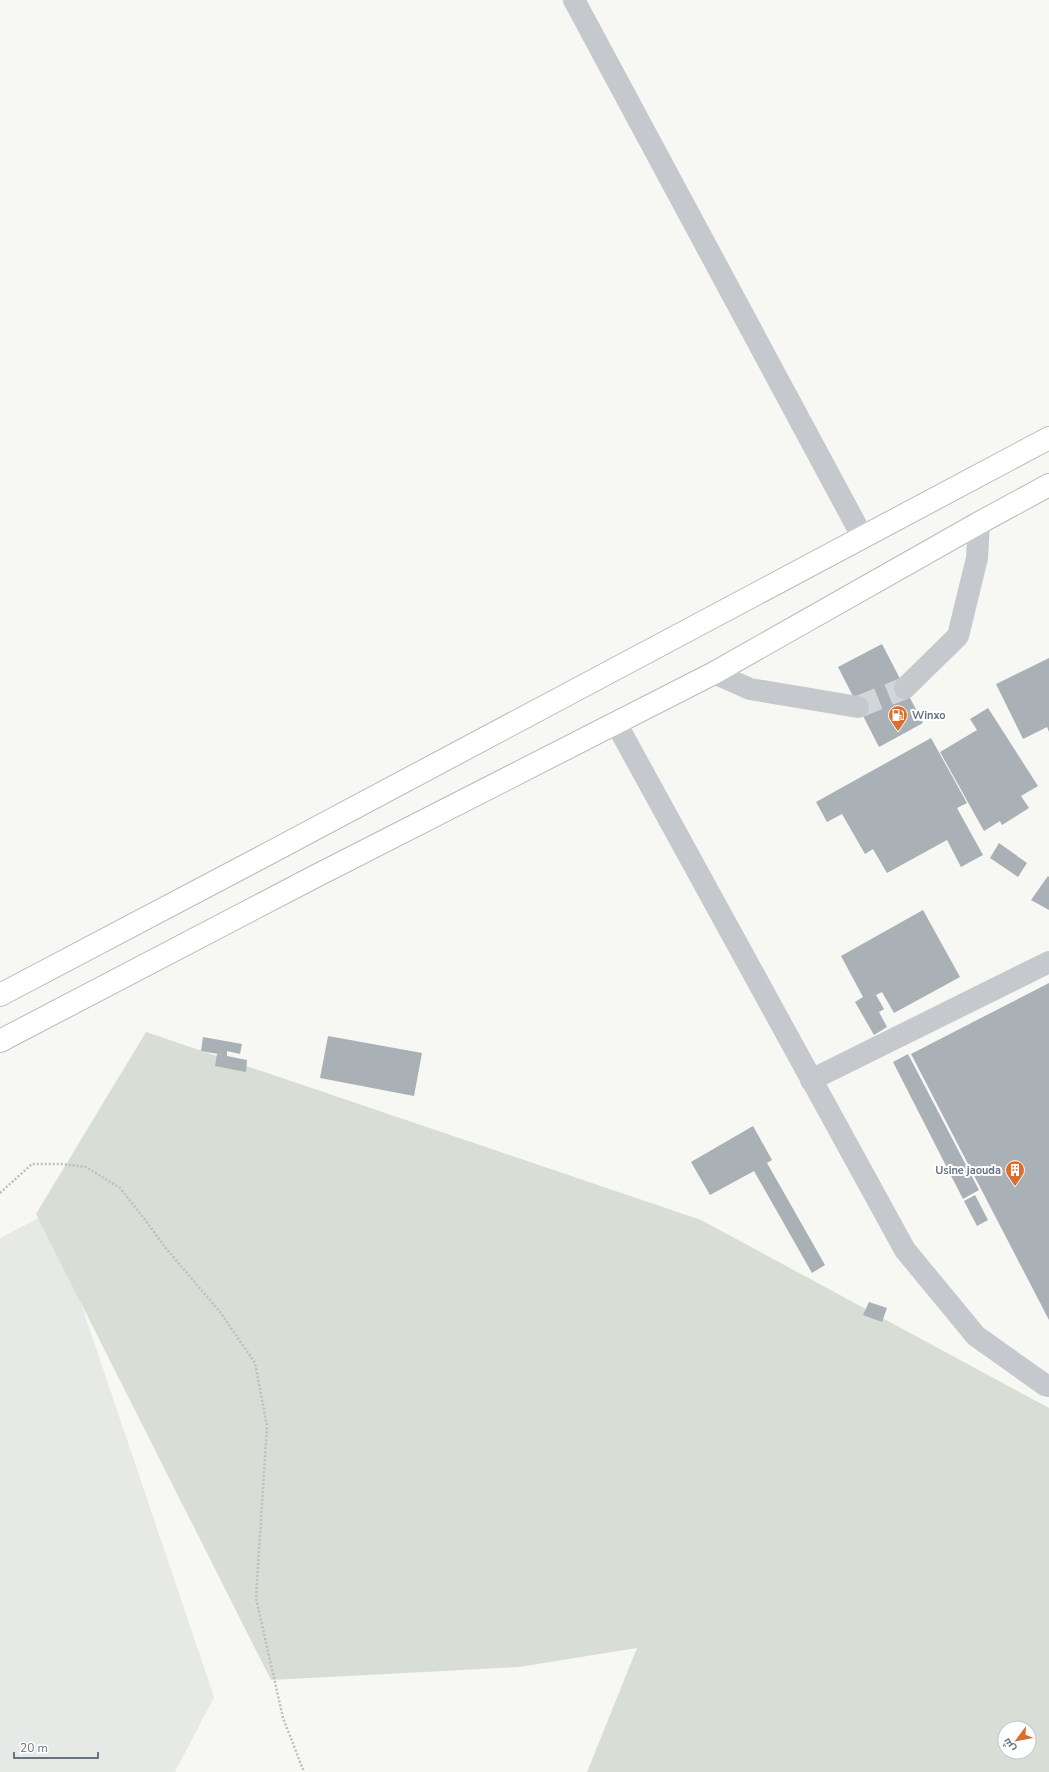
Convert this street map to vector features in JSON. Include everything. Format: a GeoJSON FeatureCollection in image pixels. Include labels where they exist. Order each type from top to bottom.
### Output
{"type":"FeatureCollection","features":[{"type":"Feature","properties":{"kind":"highway"},"geometry":{"type":"LineString","coordinates":[[0,995],[1049,438]]}},
{"type":"Feature","properties":{"kind":"highway"},"geometry":{"type":"LineString","coordinates":[[0,1041],[312,878],[714,673],[1049,485]]}},
{"type":"Feature","properties":{"kind":"lane"},"geometry":{"type":"LineString","coordinates":[[574,0],[862,536]]}},
{"type":"Feature","properties":{"kind":"lane"},"geometry":{"type":"LineString","coordinates":[[905,688],[958,636],[977,558],[979,523]]}},
{"type":"Feature","properties":{"kind":"lane"},"geometry":{"type":"LineString","coordinates":[[714,673],[750,689],[858,707]]}},
{"type":"Feature","properties":{"kind":"lane"},"geometry":{"type":"LineString","coordinates":[[616,723],[905,1250],[976,1336],[1045,1385],[1049,1386]]}},
{"type":"Feature","properties":{"kind":"lane"},"geometry":{"type":"LineString","coordinates":[[811,1080],[1049,962]]}},
{"type":"Feature","properties":{"kind":"path"},"geometry":{"type":"LineString","coordinates":[[0,1193],[32,1164],[61,1164],[86,1167],[120,1188],[164,1246],[220,1312],[255,1363],[267,1426],[256,1598],[283,1718],[304,1772]]}},
{"type":"Feature","properties":{"kind":"shaded area"},"geometry":{"type":"Polygon","coordinates":[[[146,1032],[701,1220],[1049,1408],[1049,1772],[587,1772],[637,1648],[519,1667],[271,1680],[36,1214],[146,1032]]]}},
{"type":"Feature","properties":{"kind":"shaded area"},"geometry":{"type":"Polygon","coordinates":[[[50,1212],[214,1697],[175,1772],[0,1772],[0,1238],[50,1212]]]}},
{"type":"Feature","properties":{"kind":"building"},"geometry":{"type":"Polygon","coordinates":[[[882,644],[923,723],[879,747],[838,667],[882,644]]]}},
{"type":"Feature","properties":{"kind":"building"},"geometry":{"type":"Polygon","coordinates":[[[1049,658],[1049,732],[1047,727],[1023,739],[996,684],[1049,658]]]}},
{"type":"Feature","properties":{"kind":"building"},"geometry":{"type":"Polygon","coordinates":[[[988,708],[1038,786],[1021,796],[1029,808],[1002,825],[1000,821],[984,831],[940,752],[977,730],[970,719],[988,708]]]}},
{"type":"Feature","properties":{"kind":"building"},"geometry":{"type":"Polygon","coordinates":[[[931,738],[967,803],[957,808],[983,855],[961,867],[947,840],[887,873],[873,849],[865,854],[842,814],[827,822],[816,802],[931,738]]]}},
{"type":"Feature","properties":{"kind":"building"},"geometry":{"type":"Polygon","coordinates":[[[999,843],[1027,863],[1018,877],[990,858],[999,843]]]}},
{"type":"Feature","properties":{"kind":"building"},"geometry":{"type":"Polygon","coordinates":[[[1048,876],[1049,877],[1049,910],[1031,900],[1048,876]]]}},
{"type":"Feature","properties":{"kind":"building"},"geometry":{"type":"Polygon","coordinates":[[[923,910],[960,977],[894,1013],[882,992],[876,995],[884,1009],[879,1012],[887,1027],[874,1035],[855,1002],[863,997],[841,956],[923,910]]]}},
{"type":"Feature","properties":{"kind":"building","name":"Usine jaouda"},"geometry":{"type":"Polygon","coordinates":[[[1049,983],[1049,1320],[911,1054],[1049,983]]]}},
{"type":"Feature","properties":{"kind":"building"},"geometry":{"type":"Polygon","coordinates":[[[328,1036],[422,1053],[414,1096],[320,1078],[328,1036]]]}},
{"type":"Feature","properties":{"kind":"building"},"geometry":{"type":"Polygon","coordinates":[[[203,1037],[242,1044],[240,1054],[227,1051],[227,1056],[247,1060],[246,1072],[215,1066],[217,1054],[224,1055],[201,1051],[203,1037]]]}},
{"type":"Feature","properties":{"kind":"building"},"geometry":{"type":"Polygon","coordinates":[[[908,1054],[979,1190],[963,1199],[893,1062],[908,1054]]]}},
{"type":"Feature","properties":{"kind":"building"},"geometry":{"type":"Polygon","coordinates":[[[753,1126],[772,1160],[767,1163],[825,1265],[812,1273],[754,1171],[710,1195],[691,1162],[753,1126]]]}},
{"type":"Feature","properties":{"kind":"building"},"geometry":{"type":"Polygon","coordinates":[[[975,1195],[988,1220],[977,1226],[964,1201],[975,1195]]]}},
{"type":"Feature","properties":{"kind":"building"},"geometry":{"type":"Polygon","coordinates":[[[869,1302],[887,1308],[882,1322],[863,1315],[869,1302]]]}},
{"type":"Feature","properties":{"kind":"tunnel"},"geometry":{"type":"LineString","coordinates":[[858,707],[905,688]]}},
{"type":"Feature","properties":{"kind":"place","name":"Winxo"},"geometry":{"type":"Point","coordinates":[898,732]}},
{"type":"Feature","properties":{"kind":"place","name":"Usine jaouda"},"geometry":{"type":"Point","coordinates":[1015,1187]}}]}
